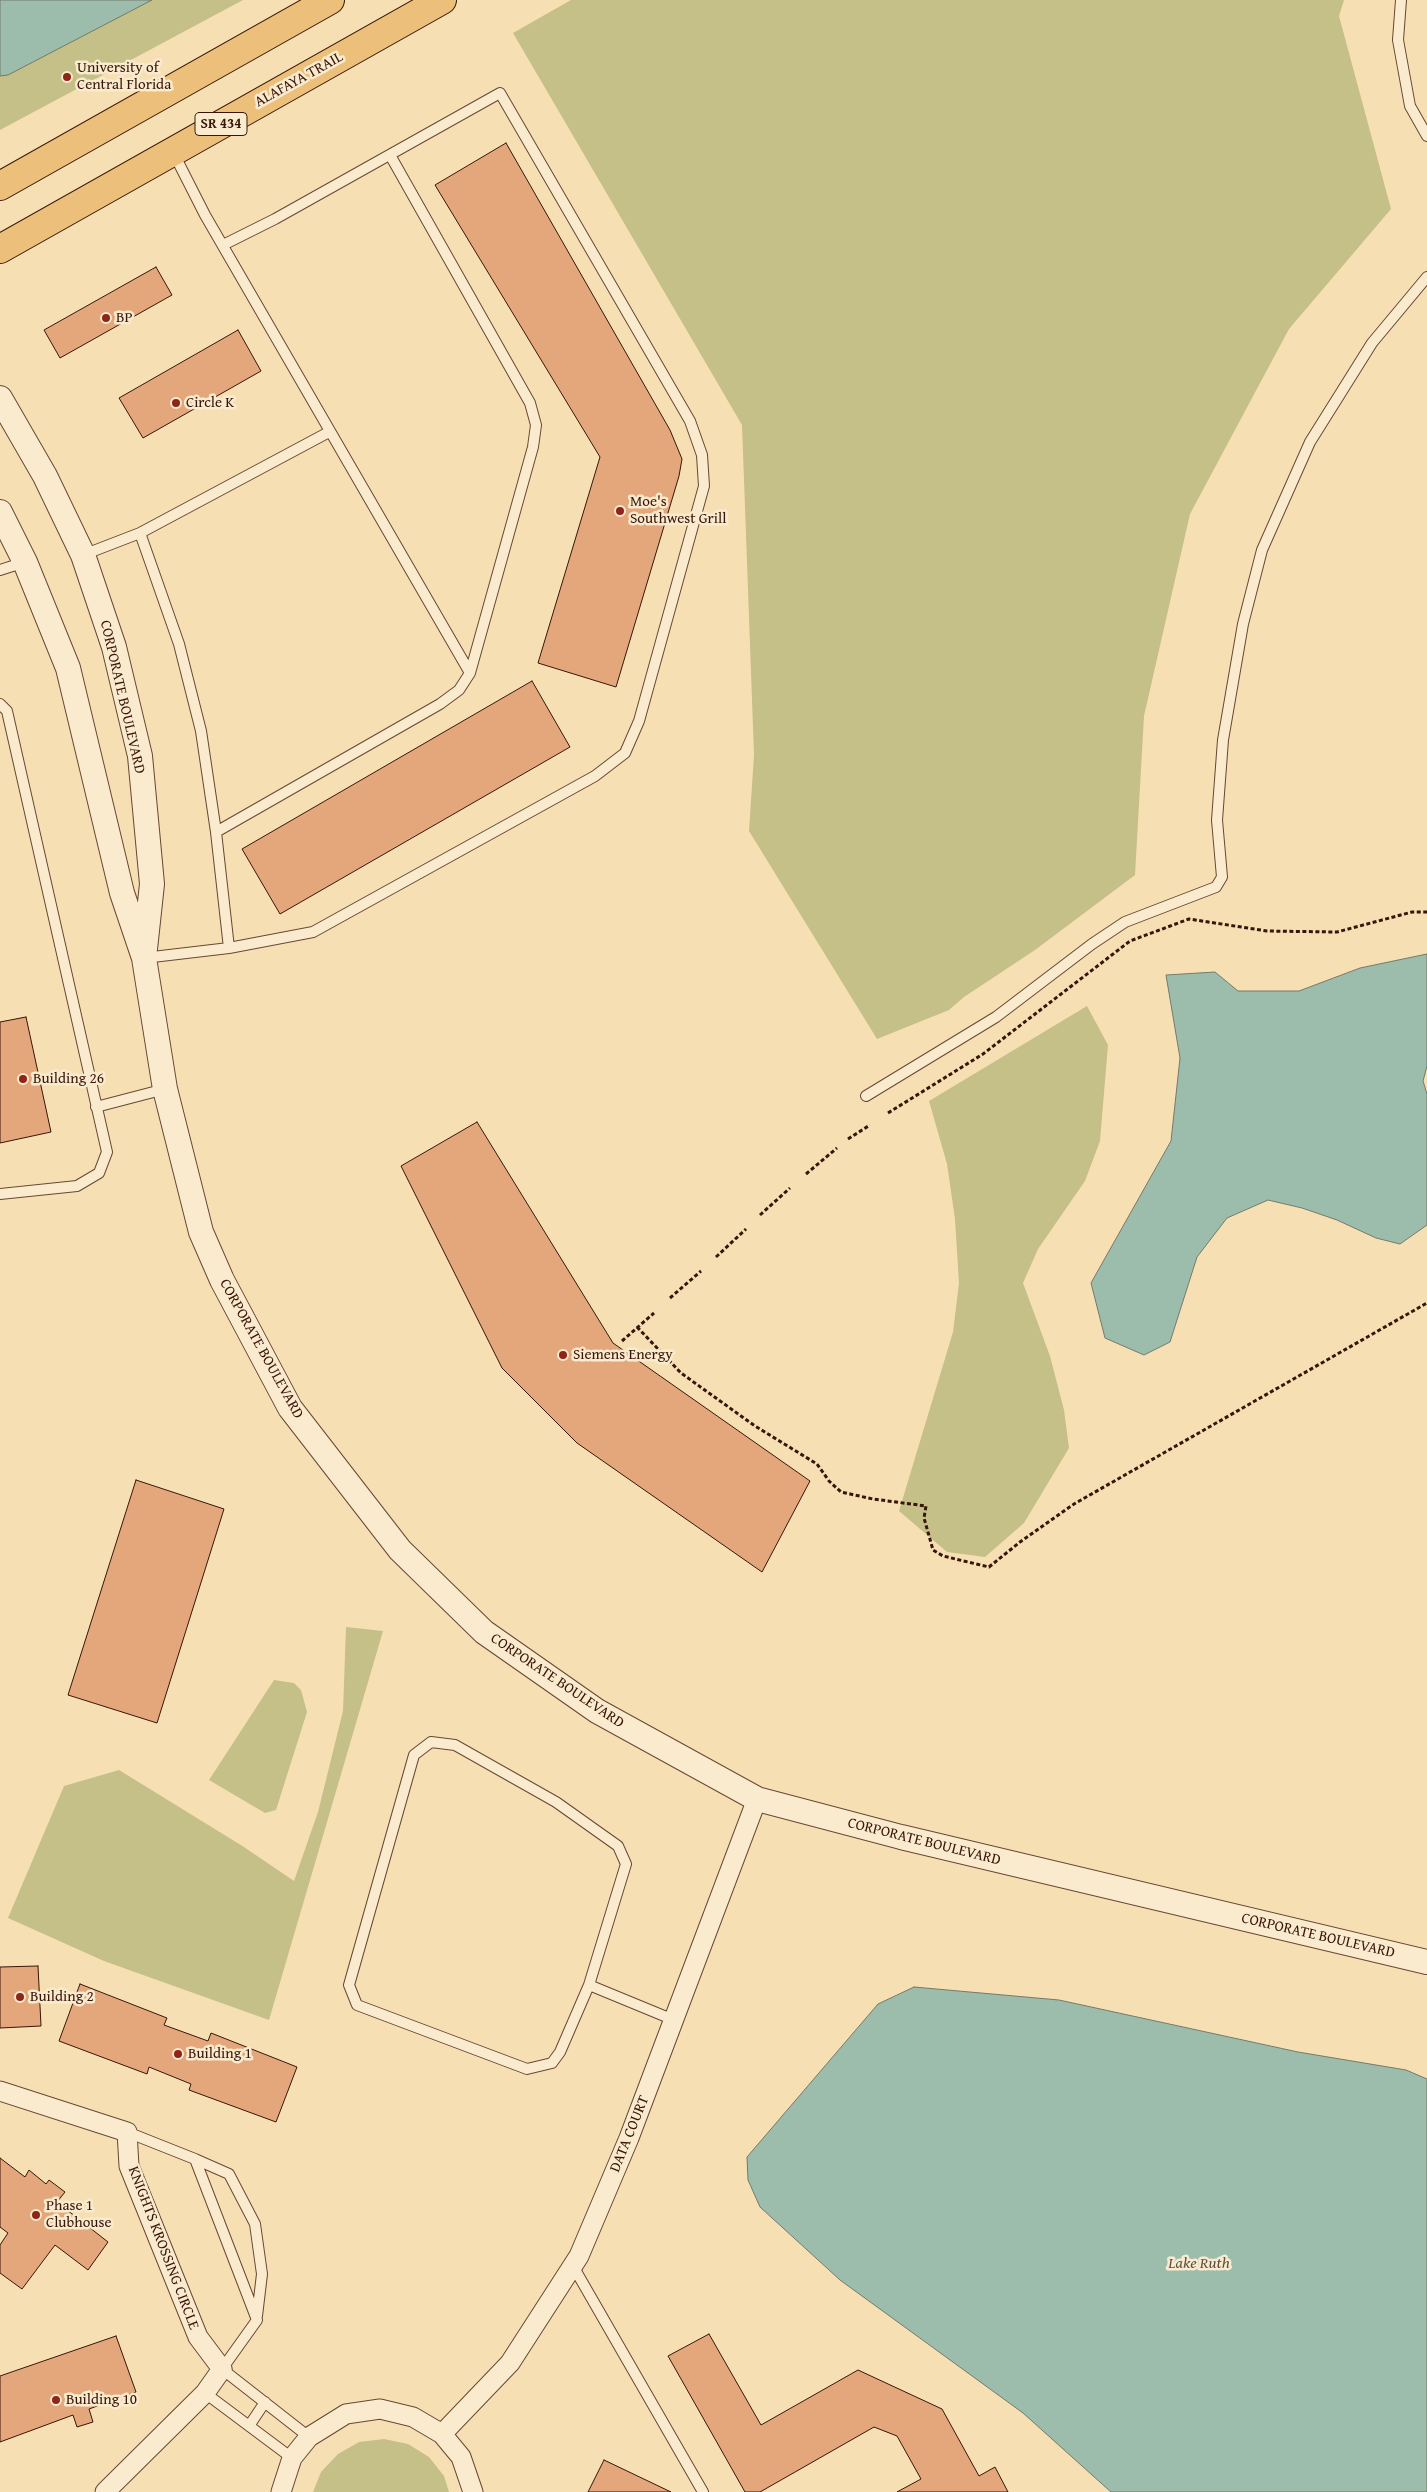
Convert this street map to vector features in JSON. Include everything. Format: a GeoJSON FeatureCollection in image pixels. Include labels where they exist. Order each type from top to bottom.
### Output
{"type":"FeatureCollection","features":[{"type":"Feature","properties":{"kind":"main road"},"geometry":{"type":"LineString","coordinates":[[0,186],[330,0]]}},
{"type":"Feature","properties":{"kind":"main road","name":"ALAFAYA TRAIL"},"geometry":{"type":"LineString","coordinates":[[0,249],[442,0]]}},
{"type":"Feature","properties":{"kind":"street","name":"CORPORATE BOULEVARD"},"geometry":{"type":"LineString","coordinates":[[0,398],[45,476],[83,555],[114,647],[140,756],[152,884],[144,958]]}},
{"type":"Feature","properties":{"kind":"street","name":"CORPORATE BOULEVARD"},"geometry":{"type":"LineString","coordinates":[[0,512],[25,562],[68,668],[122,893],[144,958],[165,1090],[201,1232],[222,1280],[290,1408],[400,1550],[484,1632],[588,1705],[757,1799],[900,1837],[1427,1962]]}},
{"type":"Feature","properties":{"kind":"street","name":"DATA COURT"},"geometry":{"type":"LineString","coordinates":[[442,2434],[510,2362],[579,2256],[629,2138],[757,1799]]}},
{"type":"Feature","properties":{"kind":"street"},"geometry":{"type":"LineString","coordinates":[[0,2091],[127,2132]]}},
{"type":"Feature","properties":{"kind":"street","name":"KNIGHTS KROSSING CIRCLE"},"geometry":{"type":"LineString","coordinates":[[127,2132],[129,2166],[198,2337],[222,2369]]}},
{"type":"Feature","properties":{"kind":"street"},"geometry":{"type":"LineString","coordinates":[[112,2490],[205,2393],[222,2369]]}},
{"type":"Feature","properties":{"kind":"street"},"geometry":{"type":"LineString","coordinates":[[281,2492],[292,2458],[309,2437],[346,2414],[380,2410],[413,2417],[442,2434],[461,2457],[473,2492]]}},
{"type":"Feature","properties":{"kind":"lane"},"geometry":{"type":"LineString","coordinates":[[1401,0],[1398,40],[1410,106],[1427,136]]}},
{"type":"Feature","properties":{"kind":"lane"},"geometry":{"type":"LineString","coordinates":[[144,958],[229,948],[313,932],[595,776],[625,753],[639,721],[704,486],[702,455],[690,421],[500,93],[275,219],[223,246]]}},
{"type":"Feature","properties":{"kind":"lane"},"geometry":{"type":"LineString","coordinates":[[173,151],[223,246],[470,673]]}},
{"type":"Feature","properties":{"kind":"lane"},"geometry":{"type":"LineString","coordinates":[[216,832],[440,704],[459,690],[470,673],[533,447],[536,425],[530,403],[390,155]]}},
{"type":"Feature","properties":{"kind":"lane"},"geometry":{"type":"LineString","coordinates":[[866,1096],[996,1017],[1092,944],[1125,922],[1216,887],[1222,877],[1217,820],[1223,740],[1243,624],[1262,550],[1310,442],[1372,343],[1427,277]]}},
{"type":"Feature","properties":{"kind":"lane"},"geometry":{"type":"LineString","coordinates":[[83,555],[140,533],[329,432]]}},
{"type":"Feature","properties":{"kind":"lane"},"geometry":{"type":"LineString","coordinates":[[140,533],[179,644],[201,731],[216,832],[229,948]]}},
{"type":"Feature","properties":{"kind":"lane"},"geometry":{"type":"LineString","coordinates":[[0,570],[25,562]]}},
{"type":"Feature","properties":{"kind":"lane"},"geometry":{"type":"LineString","coordinates":[[0,704],[7,711],[107,1152],[99,1173],[77,1186],[0,1194]]}},
{"type":"Feature","properties":{"kind":"lane"},"geometry":{"type":"LineString","coordinates":[[96,1107],[165,1090]]}},
{"type":"Feature","properties":{"kind":"lane"},"geometry":{"type":"LineString","coordinates":[[431,1742],[455,1745],[556,1802],[618,1846],[626,1864],[589,1985],[560,2052],[552,2063],[526,2069],[357,2005],[349,1985],[414,1756],[431,1742]]}},
{"type":"Feature","properties":{"kind":"lane"},"geometry":{"type":"LineString","coordinates":[[589,1985],[674,2020]]}},
{"type":"Feature","properties":{"kind":"lane"},"geometry":{"type":"LineString","coordinates":[[127,2132],[228,2174],[254,2224],[262,2274],[257,2320],[222,2369]]}},
{"type":"Feature","properties":{"kind":"lane"},"geometry":{"type":"LineString","coordinates":[[195,2159],[257,2320]]}},
{"type":"Feature","properties":{"kind":"lane"},"geometry":{"type":"LineString","coordinates":[[572,2266],[703,2492]]}},
{"type":"Feature","properties":{"kind":"lane","name":"KNIGHTS KROSSING CIRCLE"},"geometry":{"type":"LineString","coordinates":[[222,2369],[309,2437]]}},
{"type":"Feature","properties":{"kind":"lane"},"geometry":{"type":"LineString","coordinates":[[205,2393],[292,2458]]}},
{"type":"Feature","properties":{"kind":"lane"},"geometry":{"type":"LineString","coordinates":[[249,2426],[265,2402]]}},
{"type":"Feature","properties":{"kind":"path"},"geometry":{"type":"LineString","coordinates":[[888,1113],[983,1054],[1130,941],[1190,919],[1267,931],[1337,932],[1412,912],[1427,912]]}},
{"type":"Feature","properties":{"kind":"path"},"geometry":{"type":"LineString","coordinates":[[848,1139],[870,1125]]}},
{"type":"Feature","properties":{"kind":"path"},"geometry":{"type":"LineString","coordinates":[[806,1174],[837,1148]]}},
{"type":"Feature","properties":{"kind":"path"},"geometry":{"type":"LineString","coordinates":[[760,1215],[790,1188]]}},
{"type":"Feature","properties":{"kind":"path"},"geometry":{"type":"LineString","coordinates":[[716,1257],[746,1228]]}},
{"type":"Feature","properties":{"kind":"path"},"geometry":{"type":"LineString","coordinates":[[670,1298],[701,1271]]}},
{"type":"Feature","properties":{"kind":"path"},"geometry":{"type":"LineString","coordinates":[[637,1327],[681,1373],[755,1426],[817,1464],[829,1481],[841,1492],[873,1499],[926,1506],[924,1518],[933,1550],[942,1556],[989,1567],[1020,1542],[1074,1504],[1427,1303]]}},
{"type":"Feature","properties":{"kind":"path"},"geometry":{"type":"LineString","coordinates":[[622,1341],[654,1313]]}},
{"type":"Feature","properties":{"kind":"shaded area","name":"University of Central Florida"},"geometry":{"type":"Polygon","coordinates":[[[0,0],[243,0],[0,130],[0,0]]]}},
{"type":"Feature","properties":{"kind":"shaded area"},"geometry":{"type":"Polygon","coordinates":[[[571,0],[1344,0],[1339,16],[1391,209],[1289,329],[1190,514],[1144,716],[1135,875],[1035,950],[964,997],[949,1010],[877,1039],[749,831],[754,755],[742,425],[513,33],[571,0]]]}},
{"type":"Feature","properties":{"kind":"shaded area"},"geometry":{"type":"Polygon","coordinates":[[[1087,1006],[1108,1045],[1100,1141],[1085,1181],[1038,1249],[1023,1283],[1050,1356],[1064,1410],[1069,1448],[1024,1523],[985,1557],[947,1552],[899,1511],[953,1332],[959,1283],[955,1219],[947,1164],[929,1101],[1087,1006]]]}},
{"type":"Feature","properties":{"kind":"shaded area"},"geometry":{"type":"Polygon","coordinates":[[[346,1627],[383,1631],[269,2020],[104,1961],[8,1918],[64,1786],[119,1770],[244,1847],[294,1881],[318,1812],[343,1711],[346,1627]]]}},
{"type":"Feature","properties":{"kind":"shaded area"},"geometry":{"type":"Polygon","coordinates":[[[274,1680],[294,1683],[301,1690],[307,1712],[276,1810],[265,1813],[209,1780],[274,1680]]]}},
{"type":"Feature","properties":{"kind":"shaded area"},"geometry":{"type":"Polygon","coordinates":[[[384,2439],[408,2444],[429,2457],[444,2476],[449,2492],[313,2492],[321,2472],[338,2454],[359,2442],[384,2439]]]}},
{"type":"Feature","properties":{"kind":"water"},"geometry":{"type":"Polygon","coordinates":[[[0,0],[152,0],[8,75],[0,76],[0,0]]]}},
{"type":"Feature","properties":{"kind":"water"},"geometry":{"type":"Polygon","coordinates":[[[1427,954],[1427,1066],[1423,1081],[1427,1094],[1427,1225],[1400,1244],[1376,1238],[1337,1220],[1302,1208],[1268,1200],[1227,1218],[1197,1257],[1170,1342],[1144,1355],[1105,1338],[1091,1283],[1171,1141],[1180,1058],[1166,975],[1215,972],[1238,991],[1299,991],[1360,968],[1427,954]]]}},
{"type":"Feature","properties":{"kind":"water","name":"Lake Ruth"},"geometry":{"type":"Polygon","coordinates":[[[914,1987],[1059,2000],[1298,2052],[1406,2070],[1427,2079],[1427,2492],[1111,2492],[1023,2413],[840,2280],[760,2207],[748,2180],[747,2157],[878,2004],[914,1987]]]}},
{"type":"Feature","properties":{"kind":"building"},"geometry":{"type":"Polygon","coordinates":[[[506,143],[670,430],[682,459],[679,476],[616,687],[538,663],[600,457],[435,185],[506,143]]]}},
{"type":"Feature","properties":{"kind":"building"},"geometry":{"type":"Polygon","coordinates":[[[156,267],[172,295],[60,358],[44,330],[156,267]]]}},
{"type":"Feature","properties":{"kind":"building"},"geometry":{"type":"Polygon","coordinates":[[[238,330],[261,371],[143,438],[119,398],[238,330]]]}},
{"type":"Feature","properties":{"kind":"building"},"geometry":{"type":"Polygon","coordinates":[[[532,681],[570,747],[280,914],[242,849],[532,681]]]}},
{"type":"Feature","properties":{"kind":"building","name":"Building 26"},"geometry":{"type":"Polygon","coordinates":[[[26,1017],[51,1132],[0,1143],[0,1022],[26,1017]]]}},
{"type":"Feature","properties":{"kind":"building","name":"Siemens Energy"},"geometry":{"type":"Polygon","coordinates":[[[477,1122],[613,1343],[810,1481],[762,1572],[577,1443],[502,1368],[401,1166],[477,1122]]]}},
{"type":"Feature","properties":{"kind":"building"},"geometry":{"type":"Polygon","coordinates":[[[136,1480],[224,1509],[157,1723],[68,1695],[136,1480]]]}},
{"type":"Feature","properties":{"kind":"building","name":"Building 2"},"geometry":{"type":"Polygon","coordinates":[[[38,1966],[41,2026],[0,2028],[0,1967],[38,1966]]]}},
{"type":"Feature","properties":{"kind":"building","name":"Building 1"},"geometry":{"type":"Polygon","coordinates":[[[80,1984],[167,2018],[164,2025],[208,2041],[211,2033],[297,2067],[276,2122],[189,2090],[191,2084],[149,2067],[147,2074],[59,2041],[80,1984]]]}},
{"type":"Feature","properties":{"kind":"building","name":"Phase 1 Clubhouse"},"geometry":{"type":"Polygon","coordinates":[[[0,2158],[25,2177],[29,2170],[46,2184],[49,2180],[65,2192],[57,2202],[108,2242],[88,2270],[55,2245],[22,2289],[0,2273],[0,2245],[8,2233],[0,2227],[0,2158]]]}},
{"type":"Feature","properties":{"kind":"building"},"geometry":{"type":"Polygon","coordinates":[[[709,2334],[761,2425],[858,2370],[942,2409],[979,2476],[995,2467],[1008,2492],[897,2492],[921,2479],[897,2436],[874,2427],[760,2492],[745,2492],[668,2356],[709,2334]]]}},
{"type":"Feature","properties":{"kind":"building","name":"Building 10"},"geometry":{"type":"Polygon","coordinates":[[[116,2336],[136,2392],[89,2409],[93,2422],[77,2427],[73,2415],[0,2442],[0,2376],[116,2336]]]}},
{"type":"Feature","properties":{"kind":"building"},"geometry":{"type":"Polygon","coordinates":[[[604,2460],[671,2492],[588,2492],[604,2460]]]}},
{"type":"Feature","properties":{"kind":"place","name":"University of Central Florida"},"geometry":{"type":"Point","coordinates":[67,77]}},
{"type":"Feature","properties":{"kind":"place","name":"BP"},"geometry":{"type":"Point","coordinates":[106,318]}},
{"type":"Feature","properties":{"kind":"place","name":"Circle K"},"geometry":{"type":"Point","coordinates":[176,403]}},
{"type":"Feature","properties":{"kind":"place","name":"Moe's Southwest Grill"},"geometry":{"type":"Point","coordinates":[620,511]}},
{"type":"Feature","properties":{"kind":"place","name":"Building 26"},"geometry":{"type":"Point","coordinates":[23,1079]}},
{"type":"Feature","properties":{"kind":"place","name":"Siemens Energy"},"geometry":{"type":"Point","coordinates":[563,1355]}},
{"type":"Feature","properties":{"kind":"place","name":"Building 2"},"geometry":{"type":"Point","coordinates":[20,1997]}},
{"type":"Feature","properties":{"kind":"place","name":"Building 1"},"geometry":{"type":"Point","coordinates":[178,2054]}},
{"type":"Feature","properties":{"kind":"place","name":"Phase 1 Clubhouse"},"geometry":{"type":"Point","coordinates":[36,2215]}},
{"type":"Feature","properties":{"kind":"place","name":"Building 10"},"geometry":{"type":"Point","coordinates":[56,2400]}}]}
